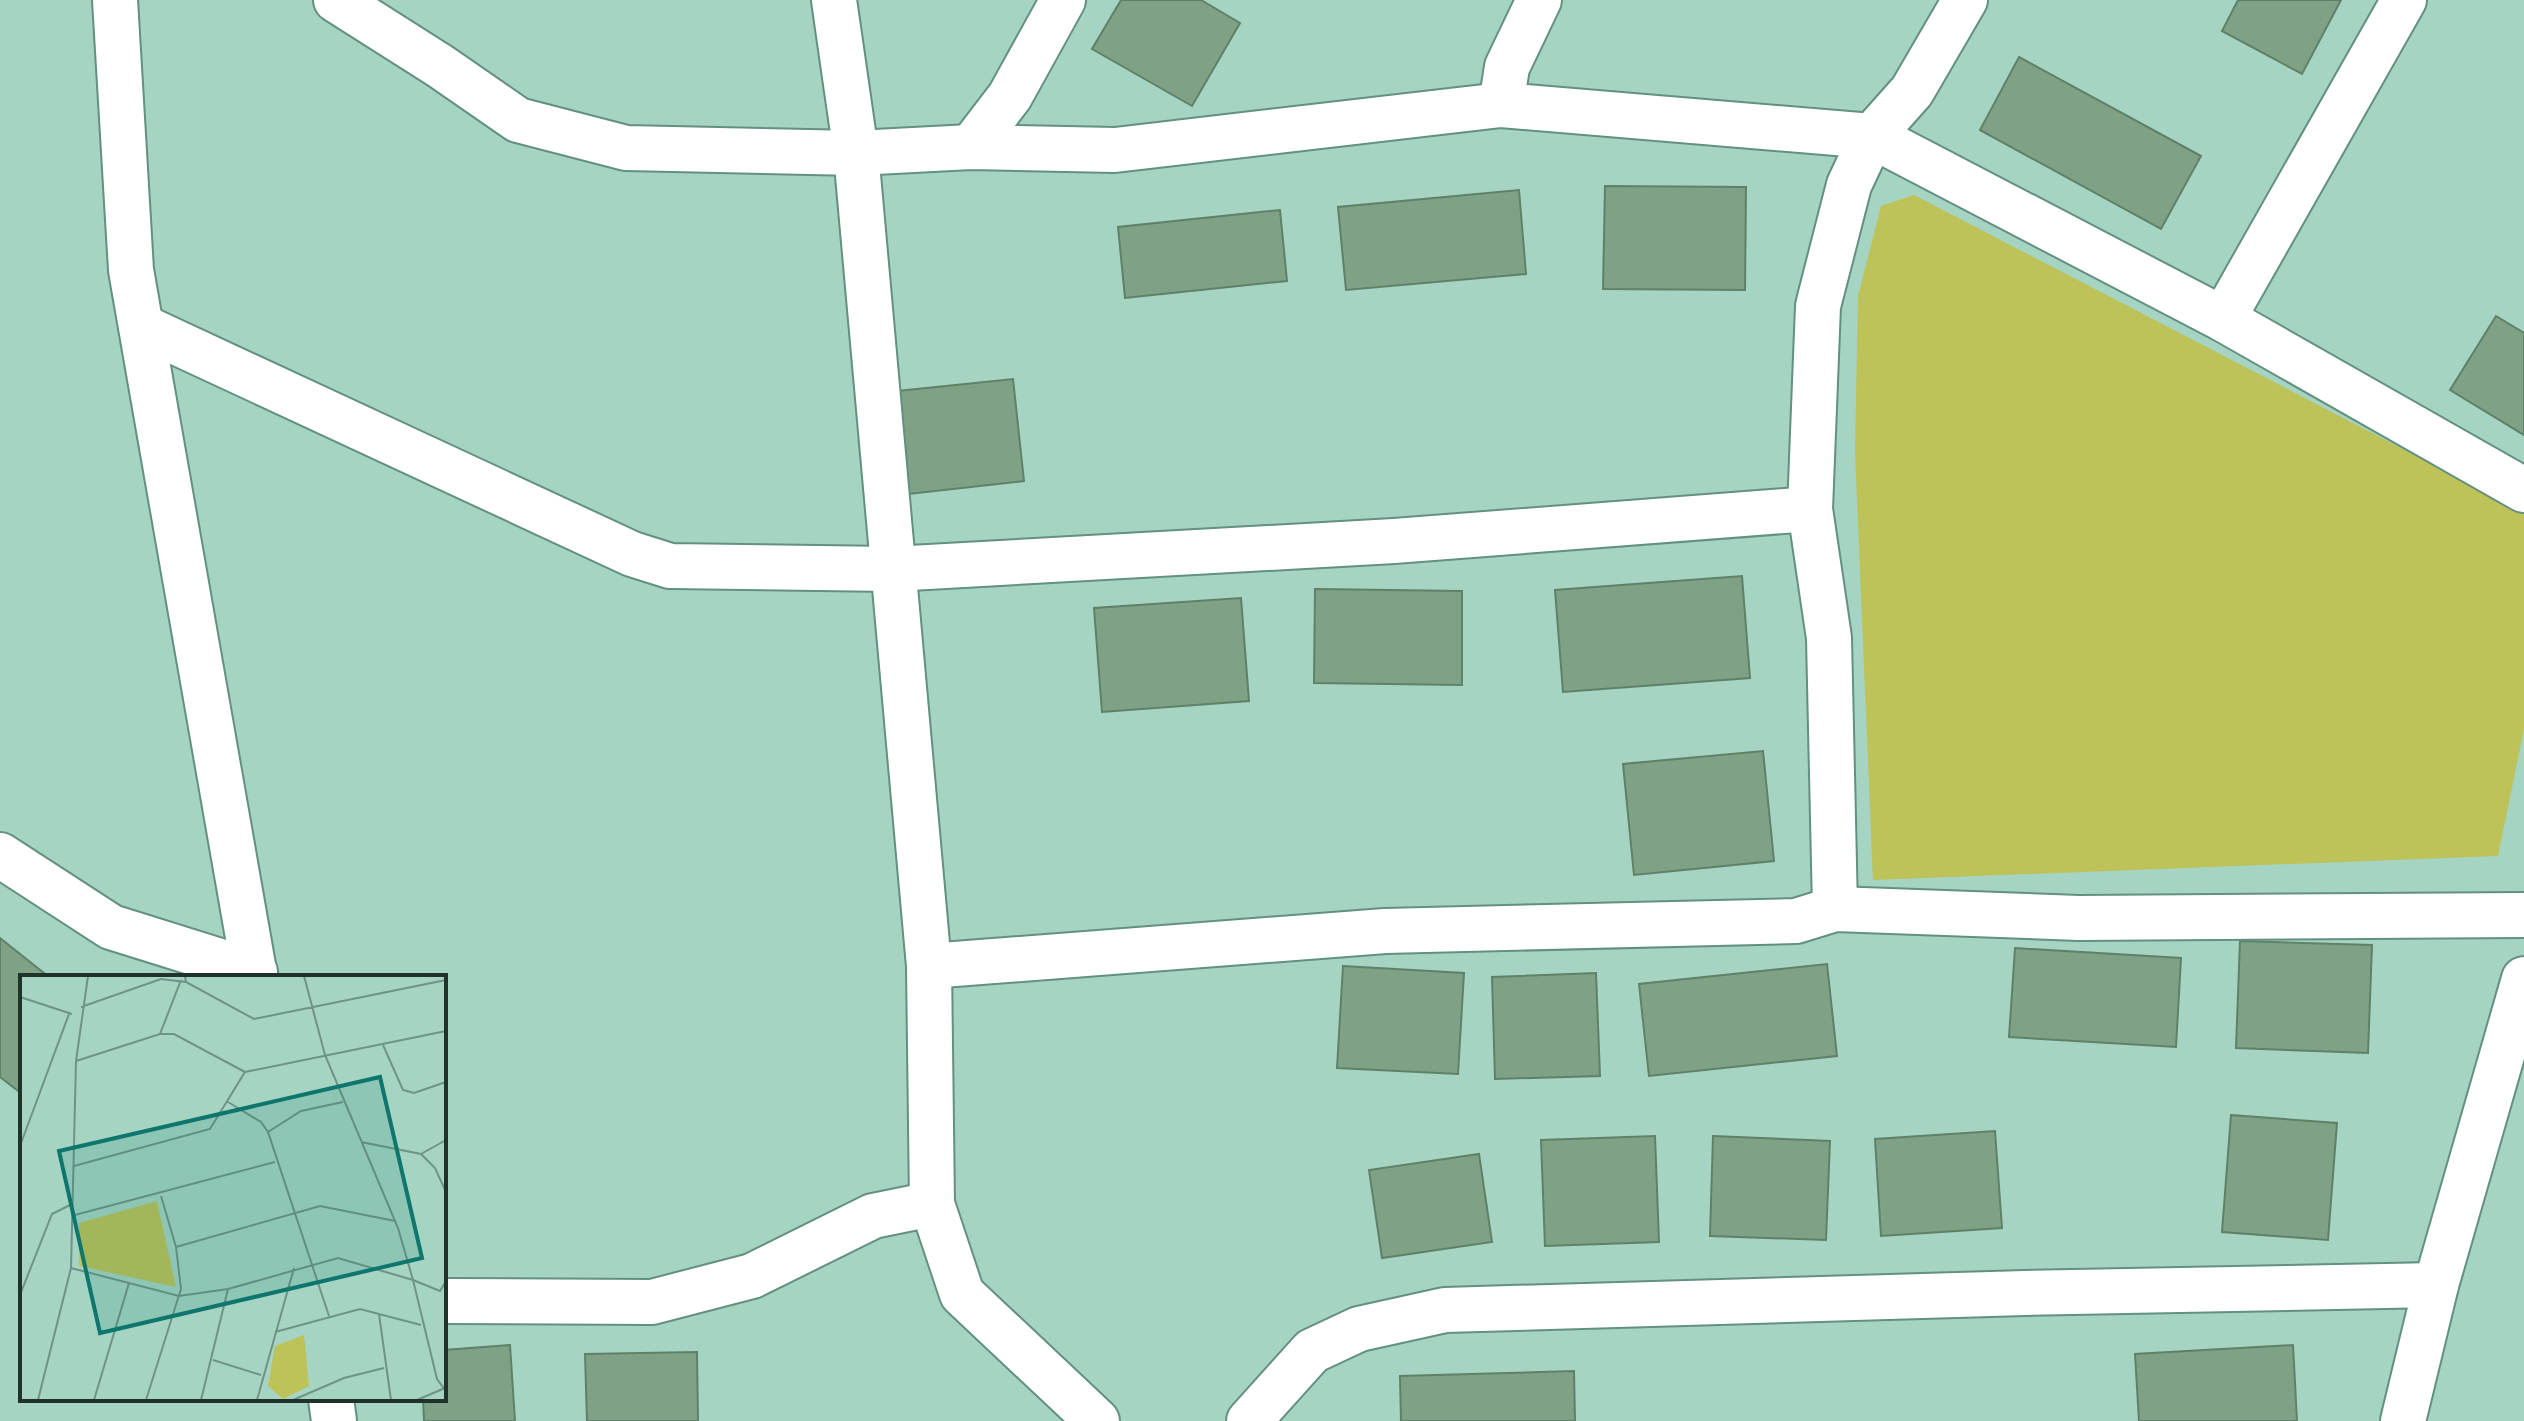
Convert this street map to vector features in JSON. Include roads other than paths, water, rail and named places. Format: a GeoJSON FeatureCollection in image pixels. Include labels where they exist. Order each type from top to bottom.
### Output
{"type":"FeatureCollection","features":[{"type":"Feature","properties":{"kind":"street"},"geometry":{"type":"LineString","coordinates":[[0,855],[111,927],[255,975],[131,270],[115,0]]}},
{"type":"Feature","properties":{"kind":"street"},"geometry":{"type":"LineString","coordinates":[[336,0],[518,120],[626,148],[856,153],[971,147],[1115,150],[1501,105],[1872,136],[2223,319],[2524,490]]}},
{"type":"Feature","properties":{"kind":"street"},"geometry":{"type":"LineString","coordinates":[[834,0],[856,153],[929,966],[932,1204],[962,1294],[1097,1421]]}},
{"type":"Feature","properties":{"kind":"street"},"geometry":{"type":"LineString","coordinates":[[971,147],[1010,96],[1063,0]]}},
{"type":"Feature","properties":{"kind":"street"},"geometry":{"type":"LineString","coordinates":[[1501,105],[1507,67],[1539,0]]}},
{"type":"Feature","properties":{"kind":"street"},"geometry":{"type":"LineString","coordinates":[[1835,909],[1829,638],[1810,509],[1818,306],[1849,185],[1872,136],[1912,91],[1965,0]]}},
{"type":"Feature","properties":{"kind":"street"},"geometry":{"type":"LineString","coordinates":[[2223,319],[2404,0]]}},
{"type":"Feature","properties":{"kind":"street"},"geometry":{"type":"LineString","coordinates":[[141,326],[632,554],[670,566],[892,569],[1394,541],[1810,509]]}},
{"type":"Feature","properties":{"kind":"street"},"geometry":{"type":"LineString","coordinates":[[929,966],[1385,931],[1796,921],[1835,909],[2079,918],[2524,915]]}},
{"type":"Feature","properties":{"kind":"street"},"geometry":{"type":"LineString","coordinates":[[2403,1421],[2436,1285],[2521,998]]}},
{"type":"Feature","properties":{"kind":"street"},"geometry":{"type":"LineString","coordinates":[[446,1301],[652,1302],[752,1276],[873,1216],[932,1204]]}},
{"type":"Feature","properties":{"kind":"street"},"geometry":{"type":"LineString","coordinates":[[1249,1421],[1312,1351],[1359,1329],[1445,1310],[2436,1285]]}},
{"type":"Feature","properties":{"kind":"street"},"geometry":{"type":"LineString","coordinates":[[331,1401],[334,1421]]}}]}
